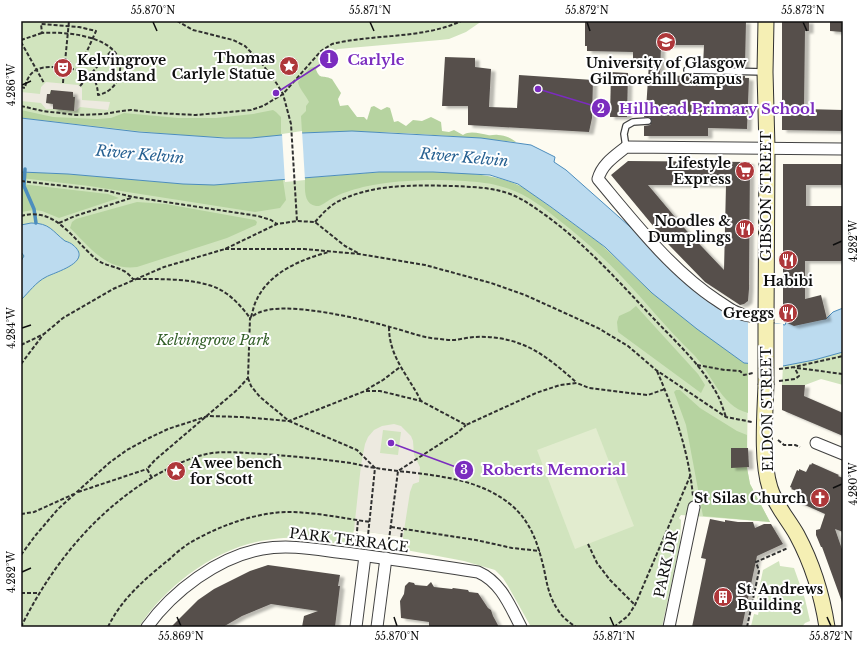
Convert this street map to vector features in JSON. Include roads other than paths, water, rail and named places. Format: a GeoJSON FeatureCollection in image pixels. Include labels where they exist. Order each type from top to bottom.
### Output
{"type":"FeatureCollection","features":[{"type":"Feature","properties":{"kind":"street","name":"GIBSON STREET"},"geometry":{"type":"LineString","coordinates":[[766,21],[766,320]]}},
{"type":"Feature","properties":{"kind":"street"},"geometry":{"type":"LineString","coordinates":[[766,320],[739,314],[700,289],[683,274],[598,179],[600,171],[626,147],[843,149]]}},
{"type":"Feature","properties":{"kind":"street","name":"ELDON STREET"},"geometry":{"type":"LineString","coordinates":[[766,320],[765,422],[766,464],[769,487],[775,501],[797,535],[806,554],[823,604],[827,627]]}},
{"type":"Feature","properties":{"kind":"street"},"geometry":{"type":"LineString","coordinates":[[816,443],[843,454]]}},
{"type":"Feature","properties":{"kind":"street","name":"PARK DR"},"geometry":{"type":"LineString","coordinates":[[669,627],[694,507]]}},
{"type":"Feature","properties":{"kind":"street","name":"PARK TERRACE"},"geometry":{"type":"LineString","coordinates":[[147,627],[170,600],[191,583],[220,565],[251,551],[288,547],[386,558],[478,572],[488,576],[499,588],[521,627]]}},
{"type":"Feature","properties":{"kind":"street"},"geometry":{"type":"LineString","coordinates":[[356,627],[360,555]]}},
{"type":"Feature","properties":{"kind":"street"},"geometry":{"type":"LineString","coordinates":[[377,627],[386,558]]}},
{"type":"Feature","properties":{"kind":"lane"},"geometry":{"type":"LineString","coordinates":[[687,70],[765,72]]}},
{"type":"Feature","properties":{"kind":"lane"},"geometry":{"type":"LineString","coordinates":[[626,147],[624,134],[626,126],[633,122],[648,121]]}},
{"type":"Feature","properties":{"kind":"water","name":"River Kelvin"},"geometry":{"type":"Polygon","coordinates":[[[21,118],[139,132],[225,138],[251,138],[302,133],[352,131],[481,138],[531,145],[555,157],[554,162],[566,170],[628,225],[701,296],[766,322],[785,325],[786,322],[826,319],[833,312],[843,308],[843,352],[814,360],[783,366],[744,363],[697,329],[652,293],[605,247],[551,207],[518,184],[490,175],[433,172],[379,172],[214,185],[21,172],[21,118]]]}},
{"type":"Feature","properties":{"kind":"water"},"geometry":{"type":"Polygon","coordinates":[[[31,223],[42,224],[50,228],[65,241],[73,245],[78,251],[79,256],[71,266],[46,277],[39,282],[21,300],[21,261],[24,256],[21,252],[21,225],[31,223]]]}},
{"type":"Feature","properties":{"kind":"waterway"},"geometry":{"type":"LineString","coordinates":[[25,169],[24,186],[34,209],[36,223]]}},
{"type":"Feature","properties":{"kind":"place","name":"University of Glasgow Gilmorehill Campus"},"geometry":{"type":"Point","coordinates":[666,42]}},
{"type":"Feature","properties":{"kind":"place","name":"Thomas Carlyle Statue"},"geometry":{"type":"Point","coordinates":[289,66]}},
{"type":"Feature","properties":{"kind":"place","name":"Kelvingrove Bandstand"},"geometry":{"type":"Point","coordinates":[63,68]}},
{"type":"Feature","properties":{"kind":"place","name":"Hillhead Primary School"},"geometry":{"type":"Point","coordinates":[538,89]}},
{"type":"Feature","properties":{"kind":"place","name":"Carlyle"},"geometry":{"type":"Point","coordinates":[276,93]}},
{"type":"Feature","properties":{"kind":"place","name":"Lifestyle Express"},"geometry":{"type":"Point","coordinates":[745,171]}},
{"type":"Feature","properties":{"kind":"place","name":"Noodles & Dumplings"},"geometry":{"type":"Point","coordinates":[745,229]}},
{"type":"Feature","properties":{"kind":"place","name":"Habibi"},"geometry":{"type":"Point","coordinates":[788,260]}},
{"type":"Feature","properties":{"kind":"place","name":"Greggs"},"geometry":{"type":"Point","coordinates":[788,313]}},
{"type":"Feature","properties":{"kind":"place","name":"Roberts Memorial"},"geometry":{"type":"Point","coordinates":[391,443]}},
{"type":"Feature","properties":{"kind":"place","name":"A wee bench for Scott"},"geometry":{"type":"Point","coordinates":[176,471]}},
{"type":"Feature","properties":{"kind":"place","name":"St Silas Church"},"geometry":{"type":"Point","coordinates":[820,498]}},
{"type":"Feature","properties":{"kind":"place","name":"St. Andrews Building"},"geometry":{"type":"Point","coordinates":[723,597]}},
{"type":"Feature","properties":{"kind":"park label","name":"Kelvingrove Park"},"geometry":{"type":"Point","coordinates":[213,340]}}]}
